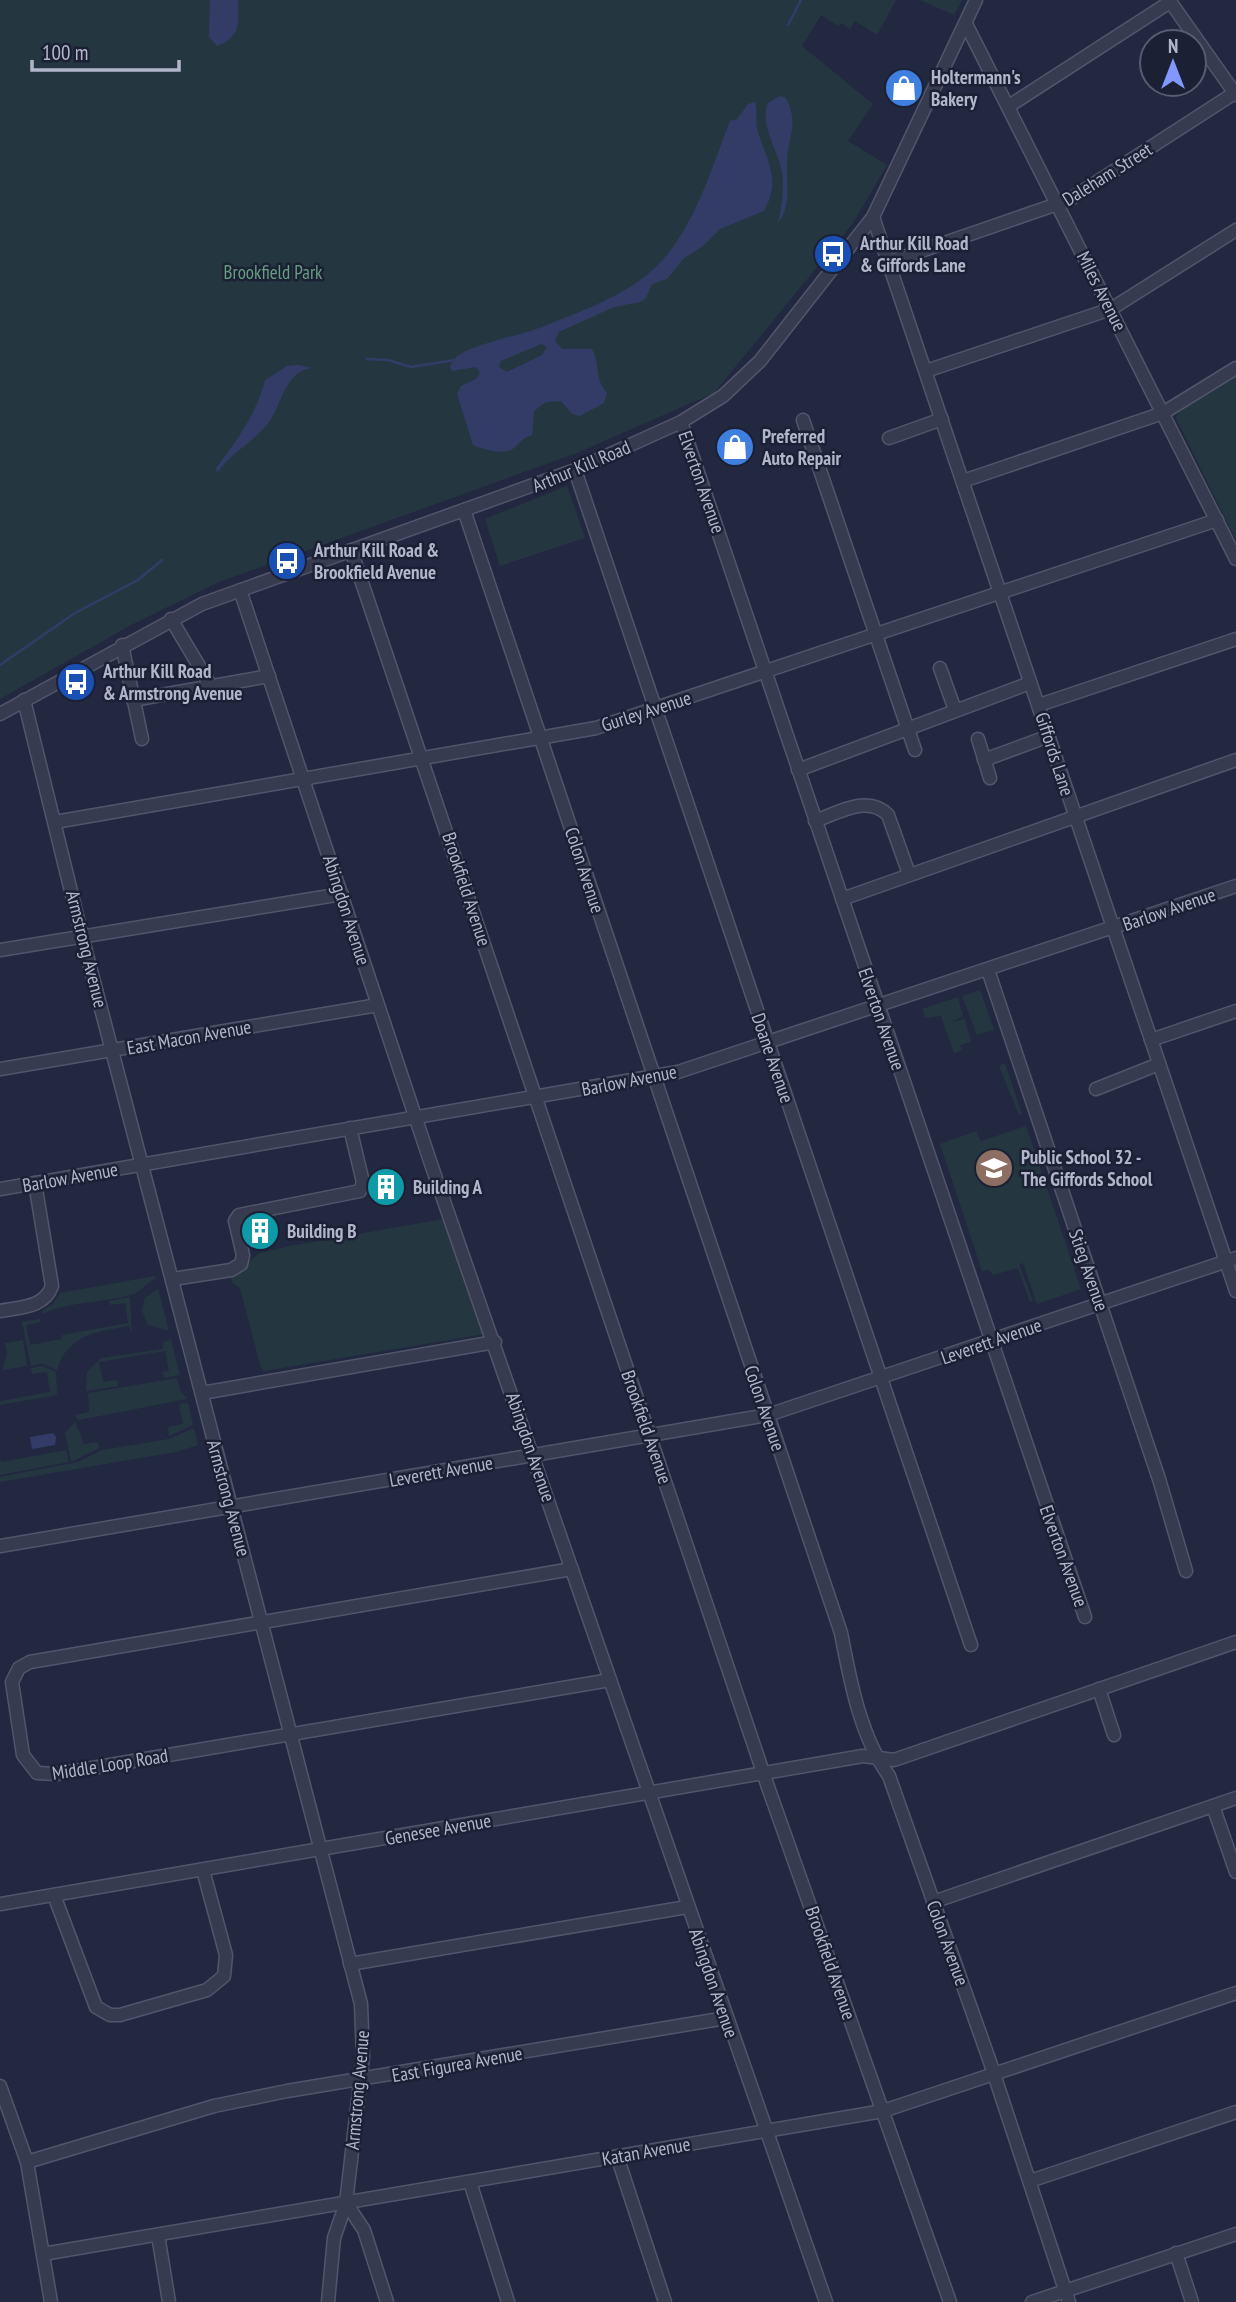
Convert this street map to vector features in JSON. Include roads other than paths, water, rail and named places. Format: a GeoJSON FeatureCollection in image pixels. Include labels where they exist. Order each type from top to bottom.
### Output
{"type":"FeatureCollection","features":[{"type":"Feature","properties":{"kind":"street","name":"Arthur Kill Road"},"geometry":{"type":"LineString","coordinates":[[0,713],[171,619],[240,590],[575,470],[681,422],[723,396],[742,380],[873,217],[976,0]]}},
{"type":"Feature","properties":{"kind":"street"},"geometry":{"type":"LineString","coordinates":[[1009,106],[1169,1],[1236,94]]}},
{"type":"Feature","properties":{"kind":"street","name":"Miles Avenue"},"geometry":{"type":"LineString","coordinates":[[966,24],[1236,559]]}},
{"type":"Feature","properties":{"kind":"street","name":"Daleham Street"},"geometry":{"type":"LineString","coordinates":[[889,262],[1058,205],[1236,94]]}},
{"type":"Feature","properties":{"kind":"street","name":"Giffords Lane"},"geometry":{"type":"LineString","coordinates":[[873,217],[1159,1064],[1231,1260],[1236,1291]]}},
{"type":"Feature","properties":{"kind":"street"},"geometry":{"type":"LineString","coordinates":[[926,371],[1111,309],[1236,230]]}},
{"type":"Feature","properties":{"kind":"street"},"geometry":{"type":"LineString","coordinates":[[963,481],[1163,413],[1236,368]]}},
{"type":"Feature","properties":{"kind":"street"},"geometry":{"type":"LineString","coordinates":[[889,438],[942,419]]}},
{"type":"Feature","properties":{"kind":"street"},"geometry":{"type":"LineString","coordinates":[[803,420],[915,750]]}},
{"type":"Feature","properties":{"kind":"street","name":"Elverton Avenue"},"geometry":{"type":"LineString","coordinates":[[681,422],[1085,1617]]}},
{"type":"Feature","properties":{"kind":"street","name":"Doane Avenue"},"geometry":{"type":"LineString","coordinates":[[575,470],[971,1645]]}},
{"type":"Feature","properties":{"kind":"street","name":"Colon Avenue"},"geometry":{"type":"LineString","coordinates":[[464,510],[841,1633],[849,1680],[877,1758],[889,1776],[1030,2180],[1067,2296]]}},
{"type":"Feature","properties":{"kind":"street","name":"Gurley Avenue"},"geometry":{"type":"LineString","coordinates":[[55,821],[596,728],[1217,520]]}},
{"type":"Feature","properties":{"kind":"street","name":"Brookfield Avenue"},"geometry":{"type":"LineString","coordinates":[[351,550],[764,1774],[950,2302]]}},
{"type":"Feature","properties":{"kind":"street","name":"Abingdon Avenue"},"geometry":{"type":"LineString","coordinates":[[240,590],[416,1117],[687,1907],[826,2302]]}},
{"type":"Feature","properties":{"kind":"street"},"geometry":{"type":"LineString","coordinates":[[171,619],[211,686]]}},
{"type":"Feature","properties":{"kind":"street"},"geometry":{"type":"LineString","coordinates":[[1038,705],[1236,639]]}},
{"type":"Feature","properties":{"kind":"street"},"geometry":{"type":"LineString","coordinates":[[122,645],[142,739]]}},
{"type":"Feature","properties":{"kind":"street"},"geometry":{"type":"LineString","coordinates":[[940,667],[956,710]]}},
{"type":"Feature","properties":{"kind":"street"},"geometry":{"type":"LineString","coordinates":[[133,700],[269,676]]}},
{"type":"Feature","properties":{"kind":"street"},"geometry":{"type":"LineString","coordinates":[[798,771],[1030,683]]}},
{"type":"Feature","properties":{"kind":"street","name":"Armstrong Avenue"},"geometry":{"type":"LineString","coordinates":[[24,699],[82,936],[321,1849],[364,2031],[346,2203],[334,2238],[328,2302]]}},
{"type":"Feature","properties":{"kind":"street"},"geometry":{"type":"LineString","coordinates":[[984,760],[1049,736]]}},
{"type":"Feature","properties":{"kind":"street"},"geometry":{"type":"LineString","coordinates":[[978,739],[990,778]]}},
{"type":"Feature","properties":{"kind":"street"},"geometry":{"type":"LineString","coordinates":[[842,899],[1236,760]]}},
{"type":"Feature","properties":{"kind":"street"},"geometry":{"type":"LineString","coordinates":[[815,821],[865,805],[883,809],[888,815],[909,874]]}},
{"type":"Feature","properties":{"kind":"street","name":"Barlow Avenue"},"geometry":{"type":"LineString","coordinates":[[0,1189],[654,1078],[768,1044],[1236,886]]}},
{"type":"Feature","properties":{"kind":"street"},"geometry":{"type":"LineString","coordinates":[[0,950],[342,894]]}},
{"type":"Feature","properties":{"kind":"street","name":"Stieg Avenue"},"geometry":{"type":"LineString","coordinates":[[988,970],[1186,1572]]}},
{"type":"Feature","properties":{"kind":"street","name":"East Macon Avenue"},"geometry":{"type":"LineString","coordinates":[[0,1069],[378,1005]]}},
{"type":"Feature","properties":{"kind":"street"},"geometry":{"type":"LineString","coordinates":[[1151,1040],[1236,1011]]}},
{"type":"Feature","properties":{"kind":"street"},"geometry":{"type":"LineString","coordinates":[[1096,1089],[1159,1064]]}},
{"type":"Feature","properties":{"kind":"street"},"geometry":{"type":"LineString","coordinates":[[173,1279],[231,1270],[241,1264],[243,1255],[235,1220],[239,1215],[362,1189],[350,1129]]}},
{"type":"Feature","properties":{"kind":"street"},"geometry":{"type":"LineString","coordinates":[[0,1311],[37,1304],[49,1294],[52,1286],[36,1183]]}},
{"type":"Feature","properties":{"kind":"street","name":"Leverett Avenue"},"geometry":{"type":"LineString","coordinates":[[0,1546],[768,1415],[1231,1260]]}},
{"type":"Feature","properties":{"kind":"street"},"geometry":{"type":"LineString","coordinates":[[202,1393],[495,1342]]}},
{"type":"Feature","properties":{"kind":"street","name":"Middle Loop Road"},"geometry":{"type":"LineString","coordinates":[[572,1569],[24,1664],[12,1682],[23,1755],[31,1769],[49,1775],[610,1680]]}},
{"type":"Feature","properties":{"kind":"street","name":"Genesee Avenue"},"geometry":{"type":"LineString","coordinates":[[0,1904],[863,1756],[894,1760],[1236,1642]]}},
{"type":"Feature","properties":{"kind":"street"},"geometry":{"type":"LineString","coordinates":[[1099,1689],[1114,1735]]}},
{"type":"Feature","properties":{"kind":"street"},"geometry":{"type":"LineString","coordinates":[[933,1902],[1236,1798]]}},
{"type":"Feature","properties":{"kind":"street"},"geometry":{"type":"LineString","coordinates":[[1213,1806],[1236,1872]]}},
{"type":"Feature","properties":{"kind":"street"},"geometry":{"type":"LineString","coordinates":[[54,1895],[96,2007],[110,2015],[120,2015],[207,1990],[224,1976],[226,1955],[203,1870]]}},
{"type":"Feature","properties":{"kind":"street"},"geometry":{"type":"LineString","coordinates":[[350,1964],[687,1907]]}},
{"type":"Feature","properties":{"kind":"street","name":"Katan Avenue"},"geometry":{"type":"LineString","coordinates":[[43,2254],[883,2111],[1236,1993]]}},
{"type":"Feature","properties":{"kind":"street","name":"East Figurea Avenue"},"geometry":{"type":"LineString","coordinates":[[27,2162],[214,2106],[287,2091],[726,2018]]}},
{"type":"Feature","properties":{"kind":"street"},"geometry":{"type":"LineString","coordinates":[[0,2086],[27,2162],[51,2302]]}},
{"type":"Feature","properties":{"kind":"street"},"geometry":{"type":"LineString","coordinates":[[1030,2180],[1236,2112]]}},
{"type":"Feature","properties":{"kind":"street"},"geometry":{"type":"LineString","coordinates":[[617,2156],[665,2302]]}},
{"type":"Feature","properties":{"kind":"street"},"geometry":{"type":"LineString","coordinates":[[470,2182],[508,2302]]}},
{"type":"Feature","properties":{"kind":"street"},"geometry":{"type":"LineString","coordinates":[[346,2203],[364,2230],[387,2302]]}},
{"type":"Feature","properties":{"kind":"street"},"geometry":{"type":"LineString","coordinates":[[1032,2302],[1067,2296],[1176,2253],[1236,2234]]}},
{"type":"Feature","properties":{"kind":"street"},"geometry":{"type":"LineString","coordinates":[[158,2235],[169,2302]]}},
{"type":"Feature","properties":{"kind":"street"},"geometry":{"type":"LineString","coordinates":[[1176,2253],[1192,2302]]}},
{"type":"Feature","properties":{"kind":"water"},"geometry":{"type":"Polygon","coordinates":[[[210,0],[238,0],[235,33],[217,46],[209,37],[210,0]]]}},
{"type":"Feature","properties":{"kind":"water"},"geometry":{"type":"Polygon","coordinates":[[[780,96],[786,98],[792,124],[787,202],[778,223],[782,175],[767,128],[766,111],[768,103],[780,96]]]}},
{"type":"Feature","properties":{"kind":"water"},"geometry":{"type":"Polygon","coordinates":[[[755,102],[757,129],[771,170],[772,189],[764,211],[720,229],[703,246],[683,259],[667,279],[652,284],[646,298],[640,302],[614,307],[559,332],[555,341],[562,349],[592,349],[598,376],[607,393],[604,403],[580,416],[572,414],[561,401],[546,402],[534,411],[532,435],[514,448],[499,452],[473,445],[457,394],[461,386],[476,379],[480,373],[476,367],[452,371],[450,366],[456,357],[473,348],[580,312],[607,300],[643,278],[674,246],[697,206],[730,121],[737,119],[748,104],[755,102]],[[541,344],[501,361],[499,367],[507,372],[542,355],[547,347],[541,344]]]}},
{"type":"Feature","properties":{"kind":"water"},"geometry":{"type":"Polygon","coordinates":[[[287,366],[312,368],[296,375],[285,389],[269,422],[228,459],[217,473],[216,468],[251,416],[265,380],[287,366]]]}},
{"type":"Feature","properties":{"kind":"water"},"geometry":{"type":"Polygon","coordinates":[[[53,1433],[56,1437],[55,1445],[32,1449],[30,1437],[53,1433]]]}},
{"type":"Feature","properties":{"kind":"waterway"},"geometry":{"type":"LineString","coordinates":[[788,25],[801,0]]}},
{"type":"Feature","properties":{"kind":"waterway"},"geometry":{"type":"LineString","coordinates":[[367,359],[388,360],[411,367],[455,360]]}},
{"type":"Feature","properties":{"kind":"waterway"},"geometry":{"type":"LineString","coordinates":[[0,665],[75,613],[138,580],[162,560]]}},
{"type":"Feature","properties":{"kind":"place","name":"Holtermann's Bakery"},"geometry":{"type":"Point","coordinates":[904,88]}},
{"type":"Feature","properties":{"kind":"place","name":"Arthur Kill Road & Giffords Lane"},"geometry":{"type":"Point","coordinates":[833,254]}},
{"type":"Feature","properties":{"kind":"place","name":"Preferred Auto Repair"},"geometry":{"type":"Point","coordinates":[735,447]}},
{"type":"Feature","properties":{"kind":"place","name":"Arthur Kill Road & Brookfield Avenue"},"geometry":{"type":"Point","coordinates":[287,561]}},
{"type":"Feature","properties":{"kind":"place","name":"Arthur Kill Road & Armstrong Avenue"},"geometry":{"type":"Point","coordinates":[76,682]}},
{"type":"Feature","properties":{"kind":"place","name":"Public School 32 - The Giffords School"},"geometry":{"type":"Point","coordinates":[994,1168]}},
{"type":"Feature","properties":{"kind":"place","name":"Building A"},"geometry":{"type":"Point","coordinates":[386,1187]}},
{"type":"Feature","properties":{"kind":"place","name":"Building B"},"geometry":{"type":"Point","coordinates":[260,1231]}},
{"type":"Feature","properties":{"kind":"park label","name":"Brookfield Park"},"geometry":{"type":"Point","coordinates":[273,272]}}]}
